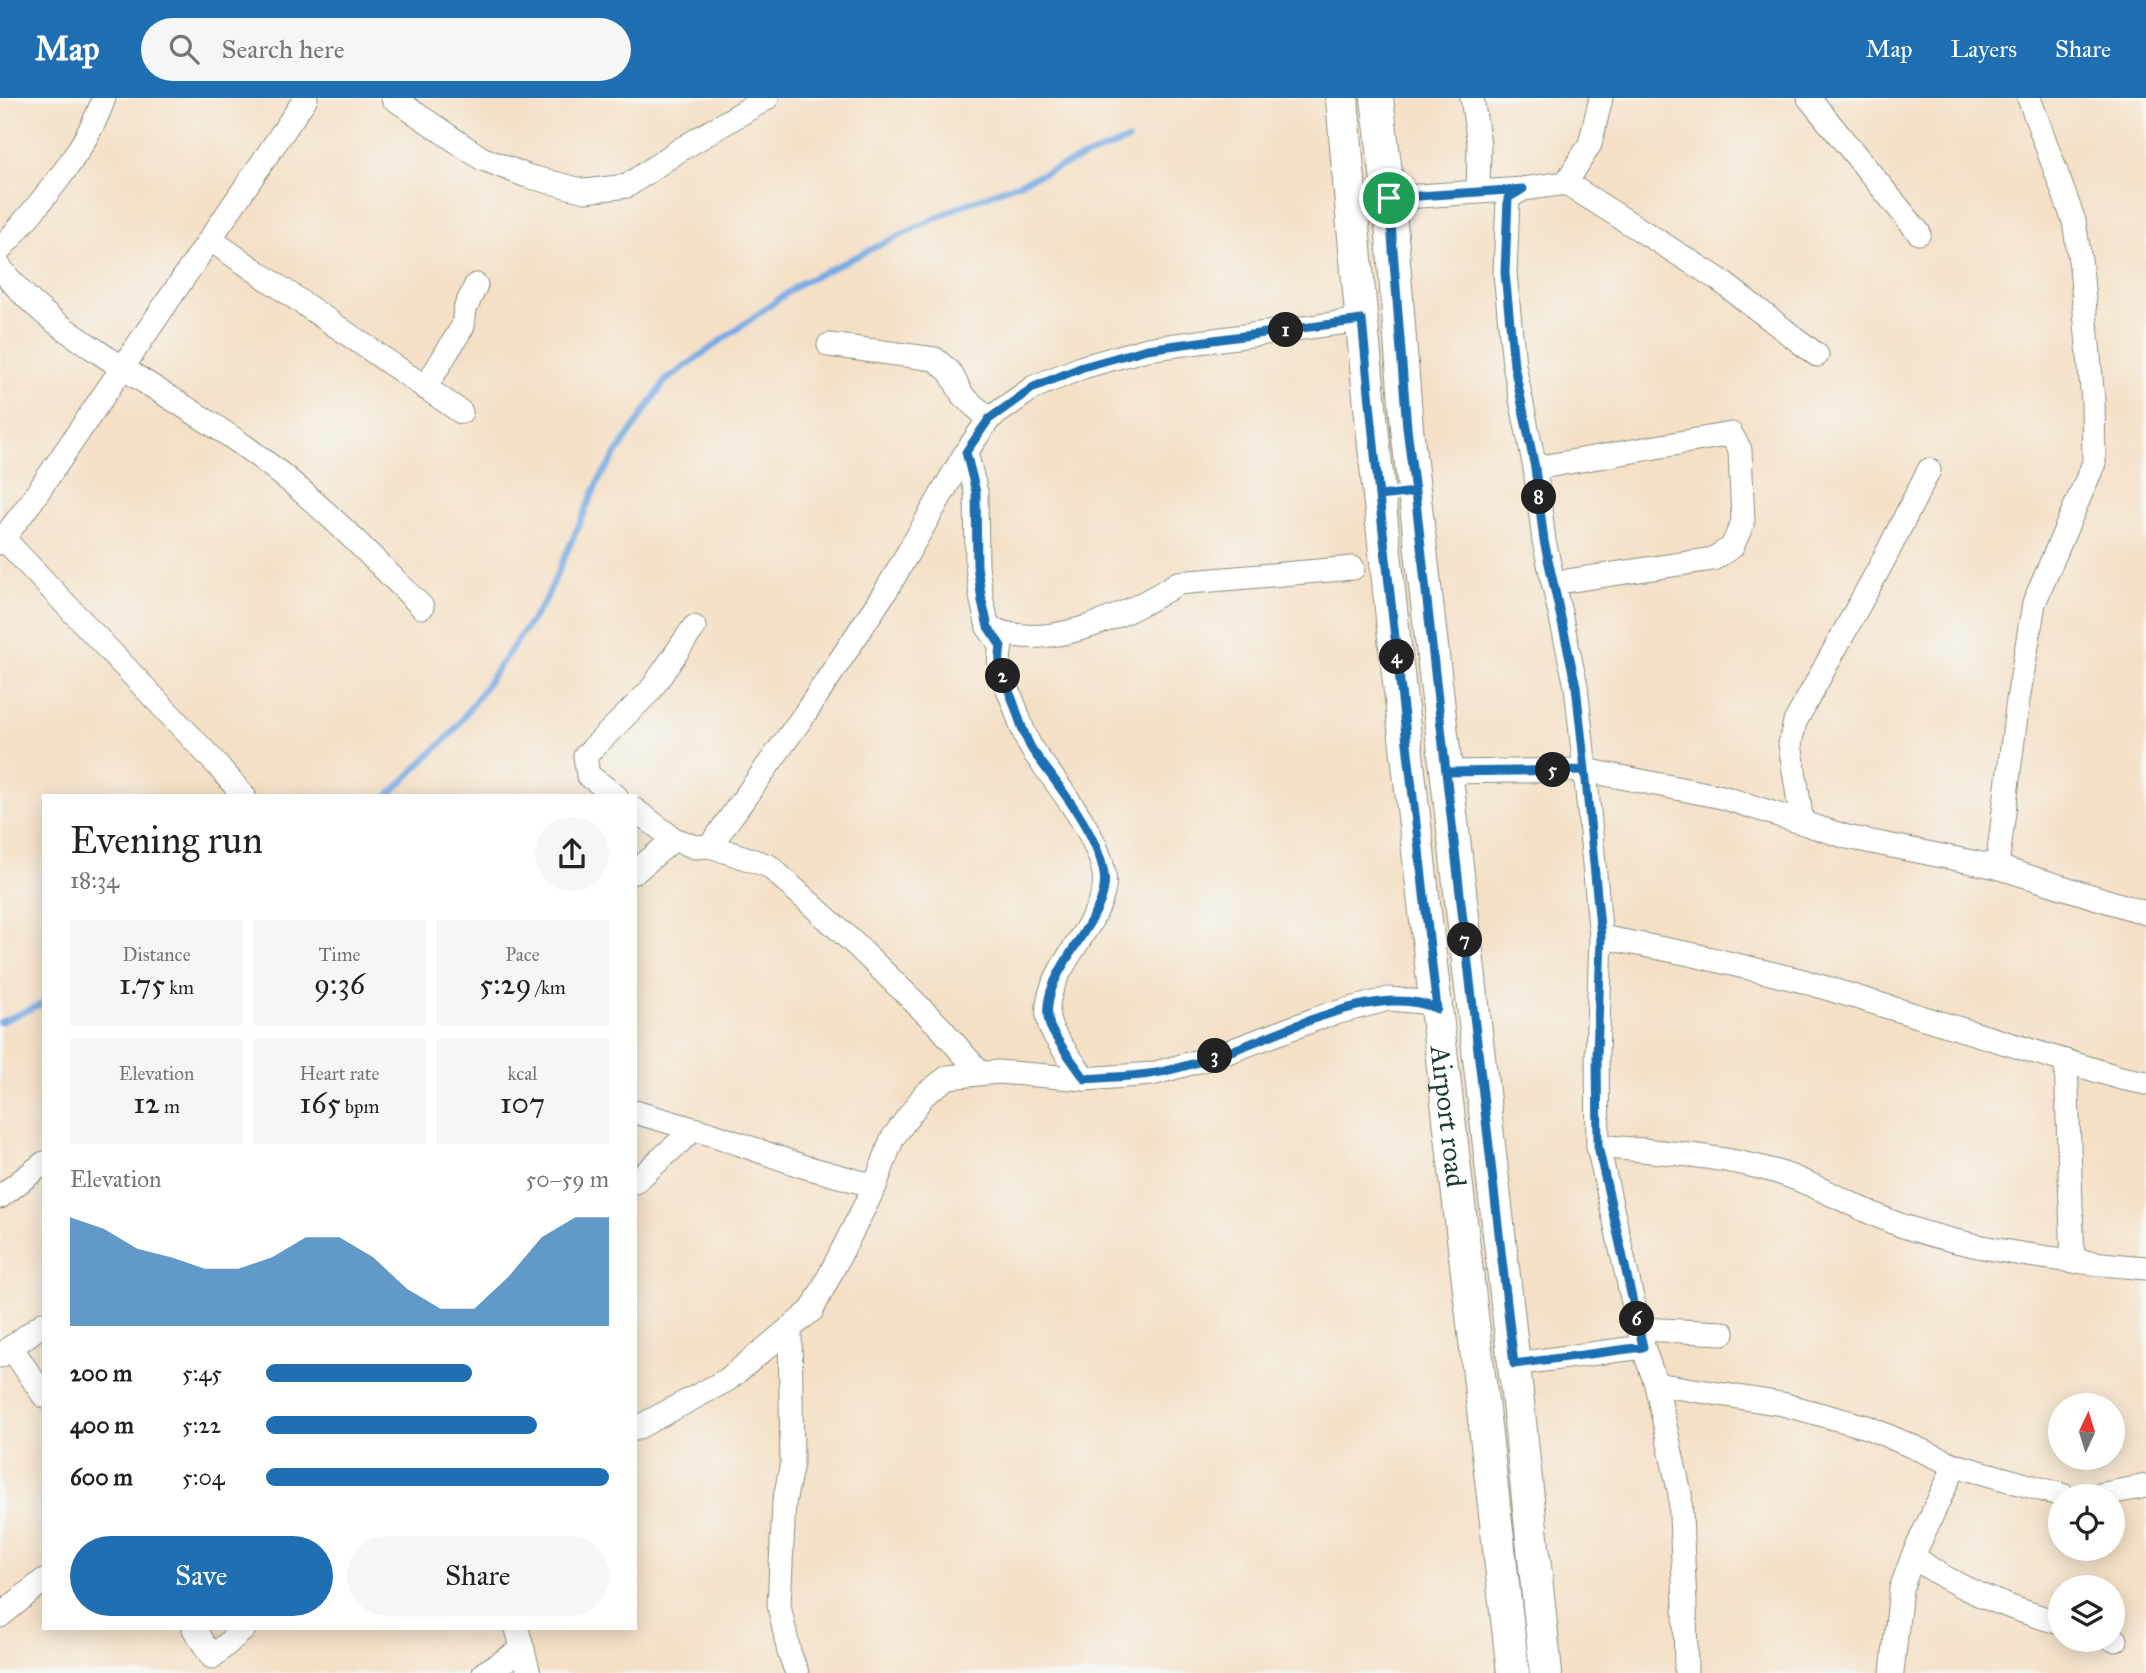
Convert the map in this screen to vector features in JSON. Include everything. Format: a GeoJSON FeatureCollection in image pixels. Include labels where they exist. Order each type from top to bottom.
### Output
{"type":"FeatureCollection","features":[{"type":"Feature","properties":{"kind":"main road","name":"Airport road"},"geometry":{"type":"LineString","coordinates":[[1342,98],[1379,496],[1513,1673]]}},
{"type":"Feature","properties":{"kind":"main road","name":"Airport road"},"geometry":{"type":"LineString","coordinates":[[1377,98],[1389,198],[1407,428],[1514,1364],[1546,1673]]}},
{"type":"Feature","properties":{"kind":"main road"},"geometry":{"type":"LineString","coordinates":[[1379,496],[1415,492]]}},
{"type":"Feature","properties":{"kind":"street"},"geometry":{"type":"LineString","coordinates":[[0,250],[45,197],[77,150],[104,98]]}},
{"type":"Feature","properties":{"kind":"street"},"geometry":{"type":"LineString","coordinates":[[242,794],[202,748],[2,541],[306,98]]}},
{"type":"Feature","properties":{"kind":"street"},"geometry":{"type":"LineString","coordinates":[[393,98],[481,158],[527,176],[585,191],[627,186],[678,151],[767,98]]}},
{"type":"Feature","properties":{"kind":"street"},"geometry":{"type":"LineString","coordinates":[[1472,98],[1479,144],[1478,192]]}},
{"type":"Feature","properties":{"kind":"street"},"geometry":{"type":"LineString","coordinates":[[1566,183],[1590,144],[1601,98]]}},
{"type":"Feature","properties":{"kind":"street"},"geometry":{"type":"LineString","coordinates":[[1809,98],[1919,233]]}},
{"type":"Feature","properties":{"kind":"street"},"geometry":{"type":"LineString","coordinates":[[1997,867],[2018,700],[2034,603],[2094,463],[2093,401],[2081,267],[2074,221],[2029,98]]}},
{"type":"Feature","properties":{"kind":"street"},"geometry":{"type":"LineString","coordinates":[[1389,198],[1523,189],[1566,183],[1718,279],[1817,355]]}},
{"type":"Feature","properties":{"kind":"street"},"geometry":{"type":"LineString","coordinates":[[1523,189],[1508,198],[1505,273],[1514,365],[1535,468],[1544,541],[1576,686],[1585,770],[1601,937],[1597,1057],[1598,1146],[1641,1338],[1656,1384],[1680,1494],[1686,1673]]}},
{"type":"Feature","properties":{"kind":"street"},"geometry":{"type":"LineString","coordinates":[[211,240],[461,412]]}},
{"type":"Feature","properties":{"kind":"street"},"geometry":{"type":"LineString","coordinates":[[0,267],[16,289],[40,312],[244,445],[312,499],[422,607]]}},
{"type":"Feature","properties":{"kind":"street"},"geometry":{"type":"LineString","coordinates":[[425,388],[463,326],[465,309],[476,285]]}},
{"type":"Feature","properties":{"kind":"street"},"geometry":{"type":"LineString","coordinates":[[710,846],[804,715],[887,589],[966,452],[989,419],[1034,387],[1083,367],[1147,349],[1362,320]]}},
{"type":"Feature","properties":{"kind":"street"},"geometry":{"type":"LineString","coordinates":[[829,345],[935,359],[950,372],[963,396],[989,419]]}},
{"type":"Feature","properties":{"kind":"street"},"geometry":{"type":"LineString","coordinates":[[1535,468],[1731,434],[1740,450],[1742,522],[1732,547],[1713,559],[1553,583]]}},
{"type":"Feature","properties":{"kind":"street"},"geometry":{"type":"LineString","coordinates":[[966,452],[976,492],[977,566],[988,627],[1001,646],[998,663],[1032,749],[1062,790],[1097,849],[1105,876],[1103,895],[1057,977],[1049,998],[1050,1025],[1085,1079]]}},
{"type":"Feature","properties":{"kind":"street"},"geometry":{"type":"LineString","coordinates":[[1802,822],[1790,744],[1795,722],[1882,563],[1929,470]]}},
{"type":"Feature","properties":{"kind":"street"},"geometry":{"type":"LineString","coordinates":[[988,627],[1002,634],[1019,636],[1071,632],[1157,596],[1178,583],[1353,568]]}},
{"type":"Feature","properties":{"kind":"street"},"geometry":{"type":"LineString","coordinates":[[613,794],[587,775],[585,756],[650,691],[694,627]]}},
{"type":"Feature","properties":{"kind":"street"},"geometry":{"type":"LineString","coordinates":[[1446,772],[1585,770],[1722,797],[1847,837],[1997,867],[2146,913]]}},
{"type":"Feature","properties":{"kind":"street"},"geometry":{"type":"LineString","coordinates":[[637,811],[674,839],[695,847],[710,846],[769,866],[940,1027],[980,1073]]}},
{"type":"Feature","properties":{"kind":"street"},"geometry":{"type":"LineString","coordinates":[[637,870],[674,839]]}},
{"type":"Feature","properties":{"kind":"street"},"geometry":{"type":"LineString","coordinates":[[1601,937],[1690,954],[1804,981],[2121,1078],[2146,1083]]}},
{"type":"Feature","properties":{"kind":"street"},"geometry":{"type":"LineString","coordinates":[[637,1428],[727,1380],[812,1310],[875,1186],[892,1139],[924,1095],[947,1077],[998,1072],[1085,1079],[1152,1074],[1217,1056],[1324,1016],[1389,999],[1423,1002],[1437,1009]]}},
{"type":"Feature","properties":{"kind":"street"},"geometry":{"type":"LineString","coordinates":[[2066,1061],[2073,1262]]}},
{"type":"Feature","properties":{"kind":"street"},"geometry":{"type":"LineString","coordinates":[[637,1113],[803,1166],[875,1186]]}},
{"type":"Feature","properties":{"kind":"street"},"geometry":{"type":"LineString","coordinates":[[637,1180],[694,1129]]}},
{"type":"Feature","properties":{"kind":"street"},"geometry":{"type":"LineString","coordinates":[[1598,1146],[1706,1158],[1777,1172],[1899,1225],[1976,1246],[2073,1262],[2146,1268]]}},
{"type":"Feature","properties":{"kind":"street"},"geometry":{"type":"LineString","coordinates":[[0,1197],[42,1165]]}},
{"type":"Feature","properties":{"kind":"street"},"geometry":{"type":"LineString","coordinates":[[42,1325],[6,1352],[42,1394]]}},
{"type":"Feature","properties":{"kind":"street"},"geometry":{"type":"LineString","coordinates":[[790,1328],[792,1464],[784,1503],[779,1605],[789,1652],[797,1673]]}},
{"type":"Feature","properties":{"kind":"street"},"geometry":{"type":"LineString","coordinates":[[1514,1364],[1641,1338],[1723,1333]]}},
{"type":"Feature","properties":{"kind":"street"},"geometry":{"type":"LineString","coordinates":[[1656,1384],[1794,1408],[1867,1427],[1955,1465],[2048,1491]]}},
{"type":"Feature","properties":{"kind":"street"},"geometry":{"type":"LineString","coordinates":[[1892,1673],[1901,1589],[1913,1556],[1955,1465]]}},
{"type":"Feature","properties":{"kind":"street"},"geometry":{"type":"LineString","coordinates":[[2125,1490],[2146,1486]]}},
{"type":"Feature","properties":{"kind":"street"},"geometry":{"type":"LineString","coordinates":[[1913,1556],[1964,1586],[2017,1610],[2048,1619]]}},
{"type":"Feature","properties":{"kind":"street"},"geometry":{"type":"LineString","coordinates":[[0,1616],[42,1582]]}},
{"type":"Feature","properties":{"kind":"street"},"geometry":{"type":"LineString","coordinates":[[195,1630],[212,1657],[243,1630]]}},
{"type":"Feature","properties":{"kind":"street"},"geometry":{"type":"LineString","coordinates":[[484,1673],[520,1639]]}},
{"type":"Feature","properties":{"kind":"street"},"geometry":{"type":"LineString","coordinates":[[520,1639],[528,1673]]}},
{"type":"Feature","properties":{"kind":"waterway"},"geometry":{"type":"LineString","coordinates":[[390,794],[453,732],[545,601],[599,480],[665,381],[801,283],[963,205],[1128,140]]}},
{"type":"Feature","properties":{"kind":"waterway"},"geometry":{"type":"LineString","coordinates":[[0,1022],[42,1004]]}},
{"type":"Feature","properties":{"kind":"route"},"geometry":{"type":"LineString","coordinates":[[1389,198],[1407,428],[1415,492],[1379,496],[1362,320],[1147,349],[1083,367],[1034,387],[989,419],[966,452],[976,492],[977,566],[982,601],[988,627],[1001,646],[998,663],[1032,749],[1068,799],[1097,849],[1105,876],[1103,895],[1057,977],[1049,998],[1050,1025],[1085,1079],[1152,1074],[1217,1056],[1324,1016],[1389,999],[1423,1002],[1437,1009],[1379,496],[1415,492],[1446,772],[1585,770],[1601,937],[1597,1057],[1598,1146],[1643,1347],[1514,1364],[1446,772],[1498,771],[1585,770],[1576,686],[1544,541],[1535,468],[1514,365],[1505,273],[1506,214],[1508,198],[1523,189],[1389,198]]}}]}
